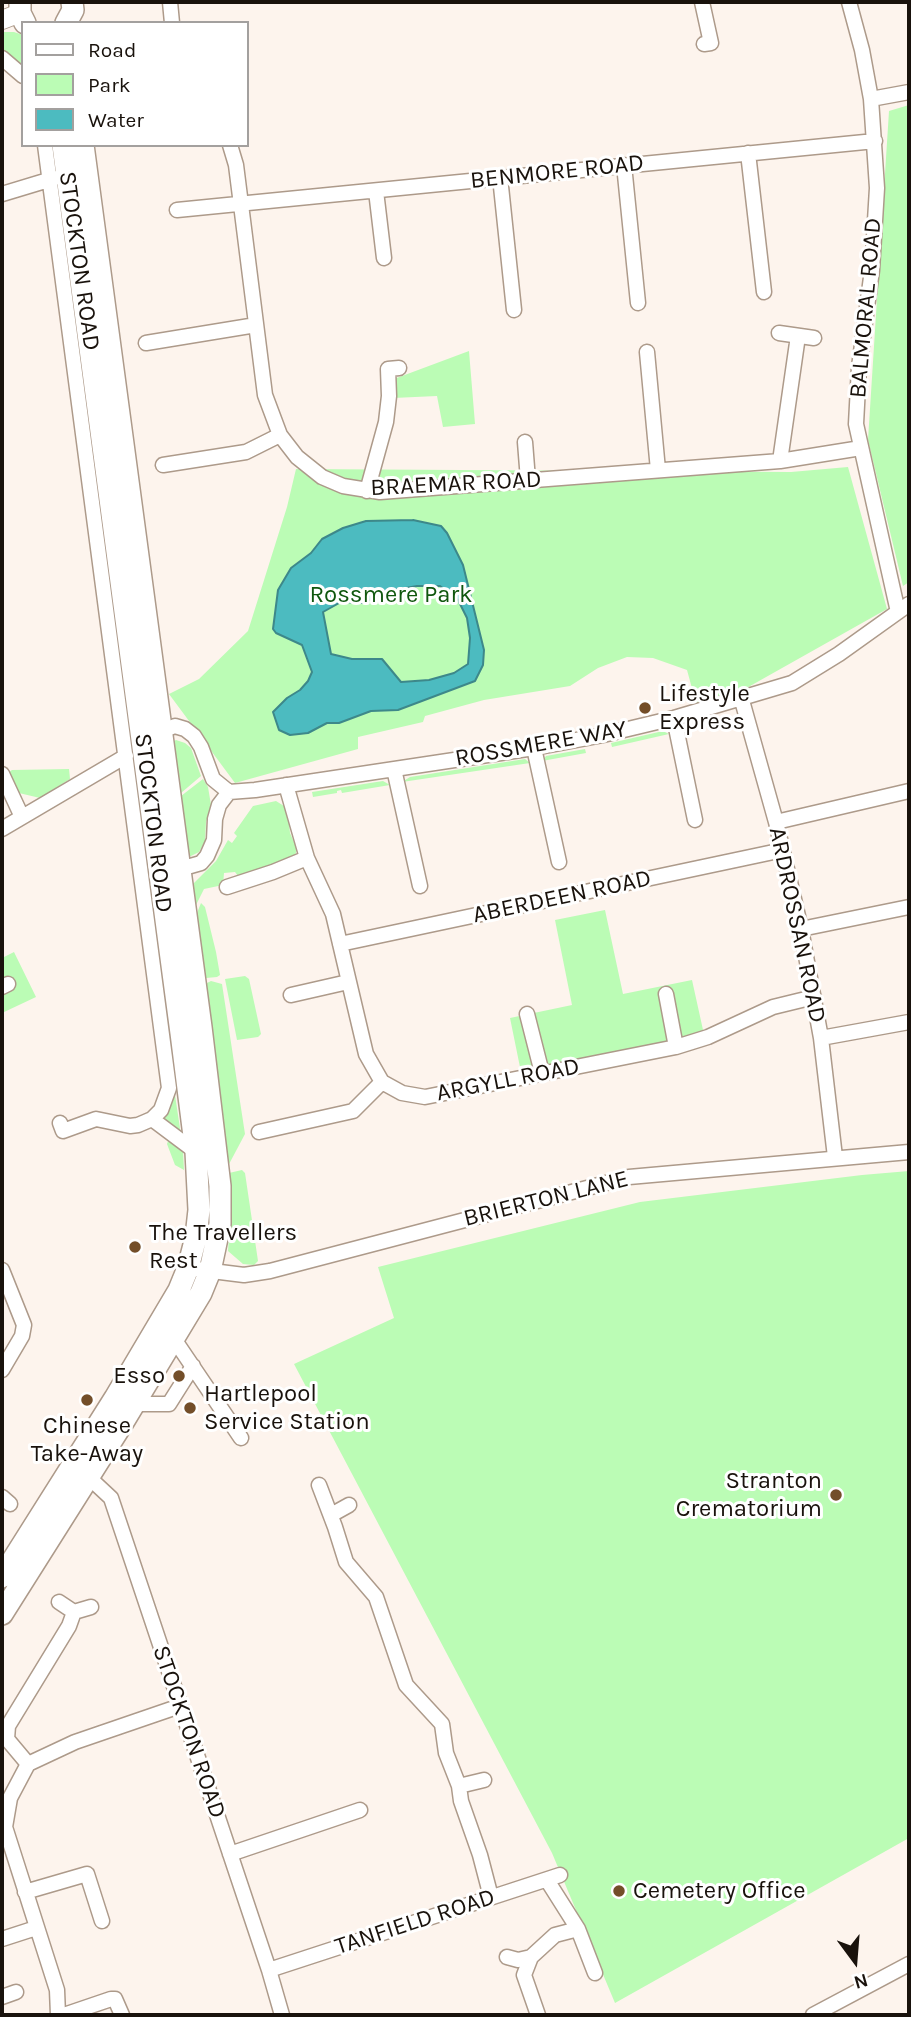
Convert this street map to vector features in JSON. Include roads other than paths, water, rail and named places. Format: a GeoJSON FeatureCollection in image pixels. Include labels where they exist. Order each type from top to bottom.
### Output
{"type":"FeatureCollection","features":[{"type":"Feature","properties":{"kind":"highway","name":"STOCKTON ROAD"},"geometry":{"type":"LineString","coordinates":[[63,147],[58,177],[127,696],[142,740],[182,1032],[196,1152],[199,1210],[188,1268],[77,1475]]}},
{"type":"Feature","properties":{"kind":"highway","name":"STOCKTON ROAD"},"geometry":{"type":"LineString","coordinates":[[2,1577],[77,1475],[134,1404],[178,1333],[210,1272],[220,1224],[220,1186],[182,1032],[180,866],[83,147]]}},
{"type":"Feature","properties":{"kind":"highway"},"geometry":{"type":"LineString","coordinates":[[2,1614],[77,1475]]}},
{"type":"Feature","properties":{"kind":"street"},"geometry":{"type":"LineString","coordinates":[[170,2],[173,21]]}},
{"type":"Feature","properties":{"kind":"street"},"geometry":{"type":"LineString","coordinates":[[702,2],[711,43],[704,44]]}},
{"type":"Feature","properties":{"kind":"street","name":"BALMORAL ROAD"},"geometry":{"type":"LineString","coordinates":[[849,2],[871,99],[877,188],[872,270],[859,367],[856,424],[860,448],[904,608]]}},
{"type":"Feature","properties":{"kind":"street"},"geometry":{"type":"LineString","coordinates":[[2,58],[21,74]]}},
{"type":"Feature","properties":{"kind":"street"},"geometry":{"type":"LineString","coordinates":[[871,99],[909,92]]}},
{"type":"Feature","properties":{"kind":"street","name":"BENMORE ROAD"},"geometry":{"type":"LineString","coordinates":[[177,210],[875,141]]}},
{"type":"Feature","properties":{"kind":"street","name":"STOCKTON ROAD"},"geometry":{"type":"LineString","coordinates":[[45,147],[58,177]]}},
{"type":"Feature","properties":{"kind":"street","name":"BRAEMAR ROAD"},"geometry":{"type":"LineString","coordinates":[[231,147],[236,165],[265,395],[280,435],[297,457],[323,477],[343,486],[380,492],[780,461],[860,448]]}},
{"type":"Feature","properties":{"kind":"street"},"geometry":{"type":"LineString","coordinates":[[748,153],[764,292]]}},
{"type":"Feature","properties":{"kind":"street"},"geometry":{"type":"LineString","coordinates":[[624,165],[638,303]]}},
{"type":"Feature","properties":{"kind":"street"},"geometry":{"type":"LineString","coordinates":[[2,194],[58,177]]}},
{"type":"Feature","properties":{"kind":"street"},"geometry":{"type":"LineString","coordinates":[[500,177],[514,310]]}},
{"type":"Feature","properties":{"kind":"street"},"geometry":{"type":"LineString","coordinates":[[376,191],[384,258]]}},
{"type":"Feature","properties":{"kind":"street"},"geometry":{"type":"LineString","coordinates":[[146,343],[256,326]]}},
{"type":"Feature","properties":{"kind":"street"},"geometry":{"type":"LineString","coordinates":[[779,333],[814,338]]}},
{"type":"Feature","properties":{"kind":"street"},"geometry":{"type":"LineString","coordinates":[[780,461],[798,336]]}},
{"type":"Feature","properties":{"kind":"street"},"geometry":{"type":"LineString","coordinates":[[647,352],[658,470]]}},
{"type":"Feature","properties":{"kind":"street"},"geometry":{"type":"LineString","coordinates":[[367,491],[386,422],[388,369]]}},
{"type":"Feature","properties":{"kind":"street"},"geometry":{"type":"LineString","coordinates":[[163,465],[246,452],[280,435]]}},
{"type":"Feature","properties":{"kind":"street"},"geometry":{"type":"LineString","coordinates":[[525,442],[528,480]]}},
{"type":"Feature","properties":{"kind":"street","name":"ROSSMERE WAY"},"geometry":{"type":"LineString","coordinates":[[229,792],[534,748],[674,718],[792,683],[904,608]]}},
{"type":"Feature","properties":{"kind":"street","name":"STOCKTON ROAD"},"geometry":{"type":"LineString","coordinates":[[127,696],[126,756],[182,1032]]}},
{"type":"Feature","properties":{"kind":"street","name":"ARDROSSAN ROAD"},"geometry":{"type":"LineString","coordinates":[[741,697],[776,822],[801,929],[821,1038],[835,1157]]}},
{"type":"Feature","properties":{"kind":"street"},"geometry":{"type":"LineString","coordinates":[[674,718],[695,820]]}},
{"type":"Feature","properties":{"kind":"street"},"geometry":{"type":"LineString","coordinates":[[142,740],[175,726],[185,729],[195,737],[213,779],[229,792],[219,805],[211,851],[201,863],[180,866],[158,860]]}},
{"type":"Feature","properties":{"kind":"street"},"geometry":{"type":"LineString","coordinates":[[534,748],[559,862]]}},
{"type":"Feature","properties":{"kind":"street"},"geometry":{"type":"LineString","coordinates":[[2,830],[126,756]]}},
{"type":"Feature","properties":{"kind":"street"},"geometry":{"type":"LineString","coordinates":[[394,769],[420,886]]}},
{"type":"Feature","properties":{"kind":"street"},"geometry":{"type":"LineString","coordinates":[[2,774],[22,817]]}},
{"type":"Feature","properties":{"kind":"street"},"geometry":{"type":"LineString","coordinates":[[259,1132],[353,1111],[382,1082],[366,1054],[326,896],[307,858],[286,785]]}},
{"type":"Feature","properties":{"kind":"street"},"geometry":{"type":"LineString","coordinates":[[776,822],[909,791]]}},
{"type":"Feature","properties":{"kind":"street","name":"ABERDEEN ROAD"},"geometry":{"type":"LineString","coordinates":[[340,944],[783,850]]}},
{"type":"Feature","properties":{"kind":"street"},"geometry":{"type":"LineString","coordinates":[[227,887],[307,858]]}},
{"type":"Feature","properties":{"kind":"street"},"geometry":{"type":"LineString","coordinates":[[801,929],[909,907]]}},
{"type":"Feature","properties":{"kind":"street"},"geometry":{"type":"LineString","coordinates":[[291,995],[348,982]]}},
{"type":"Feature","properties":{"kind":"street"},"geometry":{"type":"LineString","coordinates":[[666,994],[676,1047]]}},
{"type":"Feature","properties":{"kind":"street","name":"ARGYLL ROAD"},"geometry":{"type":"LineString","coordinates":[[382,1082],[402,1093],[425,1097],[676,1047],[708,1037],[774,1007],[814,997]]}},
{"type":"Feature","properties":{"kind":"street"},"geometry":{"type":"LineString","coordinates":[[527,1014],[542,1073]]}},
{"type":"Feature","properties":{"kind":"street"},"geometry":{"type":"LineString","coordinates":[[821,1038],[909,1021]]}},
{"type":"Feature","properties":{"kind":"street"},"geometry":{"type":"LineString","coordinates":[[60,1124],[63,1131],[96,1119],[130,1126],[152,1119],[166,1102],[182,1032]]}},
{"type":"Feature","properties":{"kind":"street"},"geometry":{"type":"LineString","coordinates":[[152,1119],[196,1152]]}},
{"type":"Feature","properties":{"kind":"street","name":"BRIERTON LANE"},"geometry":{"type":"LineString","coordinates":[[188,1268],[244,1275],[271,1271],[629,1177],[909,1152]]}},
{"type":"Feature","properties":{"kind":"street"},"geometry":{"type":"LineString","coordinates":[[2,1269],[23,1325],[22,1336],[2,1370]]}},
{"type":"Feature","properties":{"kind":"street"},"geometry":{"type":"LineString","coordinates":[[178,1333],[193,1366],[241,1438]]}},
{"type":"Feature","properties":{"kind":"street"},"geometry":{"type":"LineString","coordinates":[[134,1404],[169,1404],[193,1366]]}},
{"type":"Feature","properties":{"kind":"street","name":"STOCKTON ROAD"},"geometry":{"type":"LineString","coordinates":[[77,1475],[104,1490],[111,1498],[282,2015]]}},
{"type":"Feature","properties":{"kind":"street"},"geometry":{"type":"LineString","coordinates":[[319,1485],[346,1562],[376,1597],[406,1685],[442,1724],[446,1753],[459,1786],[464,1814],[480,1855],[491,1898]]}},
{"type":"Feature","properties":{"kind":"street"},"geometry":{"type":"LineString","coordinates":[[331,1515],[349,1505]]}},
{"type":"Feature","properties":{"kind":"street"},"geometry":{"type":"LineString","coordinates":[[59,1602],[74,1612]]}},
{"type":"Feature","properties":{"kind":"street"},"geometry":{"type":"LineString","coordinates":[[74,1612],[91,1607]]}},
{"type":"Feature","properties":{"kind":"street"},"geometry":{"type":"LineString","coordinates":[[28,1764],[7,1738],[8,1726],[69,1626],[74,1612]]}},
{"type":"Feature","properties":{"kind":"street"},"geometry":{"type":"LineString","coordinates":[[58,2015],[57,1990],[5,1827],[10,1798],[28,1764],[75,1742],[180,1706]]}},
{"type":"Feature","properties":{"kind":"street"},"geometry":{"type":"LineString","coordinates":[[459,1786],[484,1780]]}},
{"type":"Feature","properties":{"kind":"street"},"geometry":{"type":"LineString","coordinates":[[230,1854],[360,1810]]}},
{"type":"Feature","properties":{"kind":"street"},"geometry":{"type":"LineString","coordinates":[[25,1892],[87,1874],[102,1921]]}},
{"type":"Feature","properties":{"kind":"street","name":"TANFIELD ROAD"},"geometry":{"type":"LineString","coordinates":[[269,1970],[553,1877],[578,1928]]}},
{"type":"Feature","properties":{"kind":"street"},"geometry":{"type":"LineString","coordinates":[[2,1940],[36,1928]]}},
{"type":"Feature","properties":{"kind":"street"},"geometry":{"type":"LineString","coordinates":[[538,2015],[524,1975],[531,1957],[555,1935],[578,1928],[595,1973]]}},
{"type":"Feature","properties":{"kind":"street"},"geometry":{"type":"LineString","coordinates":[[507,1957],[518,1960],[531,1957]]}},
{"type":"Feature","properties":{"kind":"street"},"geometry":{"type":"LineString","coordinates":[[813,2015],[909,1964]]}},
{"type":"Feature","properties":{"kind":"street"},"geometry":{"type":"LineString","coordinates":[[2,1997],[16,1992]]}},
{"type":"Feature","properties":{"kind":"street"},"geometry":{"type":"LineString","coordinates":[[64,2015],[111,1999],[115,1999],[122,2015]]}},
{"type":"Feature","properties":{"kind":"water"},"geometry":{"type":"Polygon","coordinates":[[[413,520],[441,526],[447,533],[463,565],[484,650],[483,665],[475,681],[398,710],[371,711],[339,723],[327,723],[308,733],[290,735],[279,730],[273,712],[300,690],[312,672],[302,645],[273,629],[278,590],[291,568],[311,553],[322,539],[343,528],[366,521],[413,520]],[[417,586],[384,592],[364,603],[341,602],[323,612],[331,654],[352,659],[382,659],[401,682],[429,680],[454,673],[468,664],[470,638],[467,618],[458,600],[440,586],[417,586]]]}},
{"type":"Feature","properties":{"kind":"place","name":"Lifestyle Express"},"geometry":{"type":"Point","coordinates":[645,708]}},
{"type":"Feature","properties":{"kind":"place","name":"The Travellers Rest"},"geometry":{"type":"Point","coordinates":[135,1247]}},
{"type":"Feature","properties":{"kind":"place","name":"Esso"},"geometry":{"type":"Point","coordinates":[179,1376]}},
{"type":"Feature","properties":{"kind":"place","name":"Chinese Take-Away"},"geometry":{"type":"Point","coordinates":[87,1400]}},
{"type":"Feature","properties":{"kind":"place","name":"Hartlepool Service Station"},"geometry":{"type":"Point","coordinates":[190,1408]}},
{"type":"Feature","properties":{"kind":"place","name":"Stranton Crematorium"},"geometry":{"type":"Point","coordinates":[836,1495]}},
{"type":"Feature","properties":{"kind":"place","name":"Cemetery Office"},"geometry":{"type":"Point","coordinates":[619,1891]}},
{"type":"Feature","properties":{"kind":"park label","name":"Rossmere Park"},"geometry":{"type":"Point","coordinates":[391,595]}}]}
